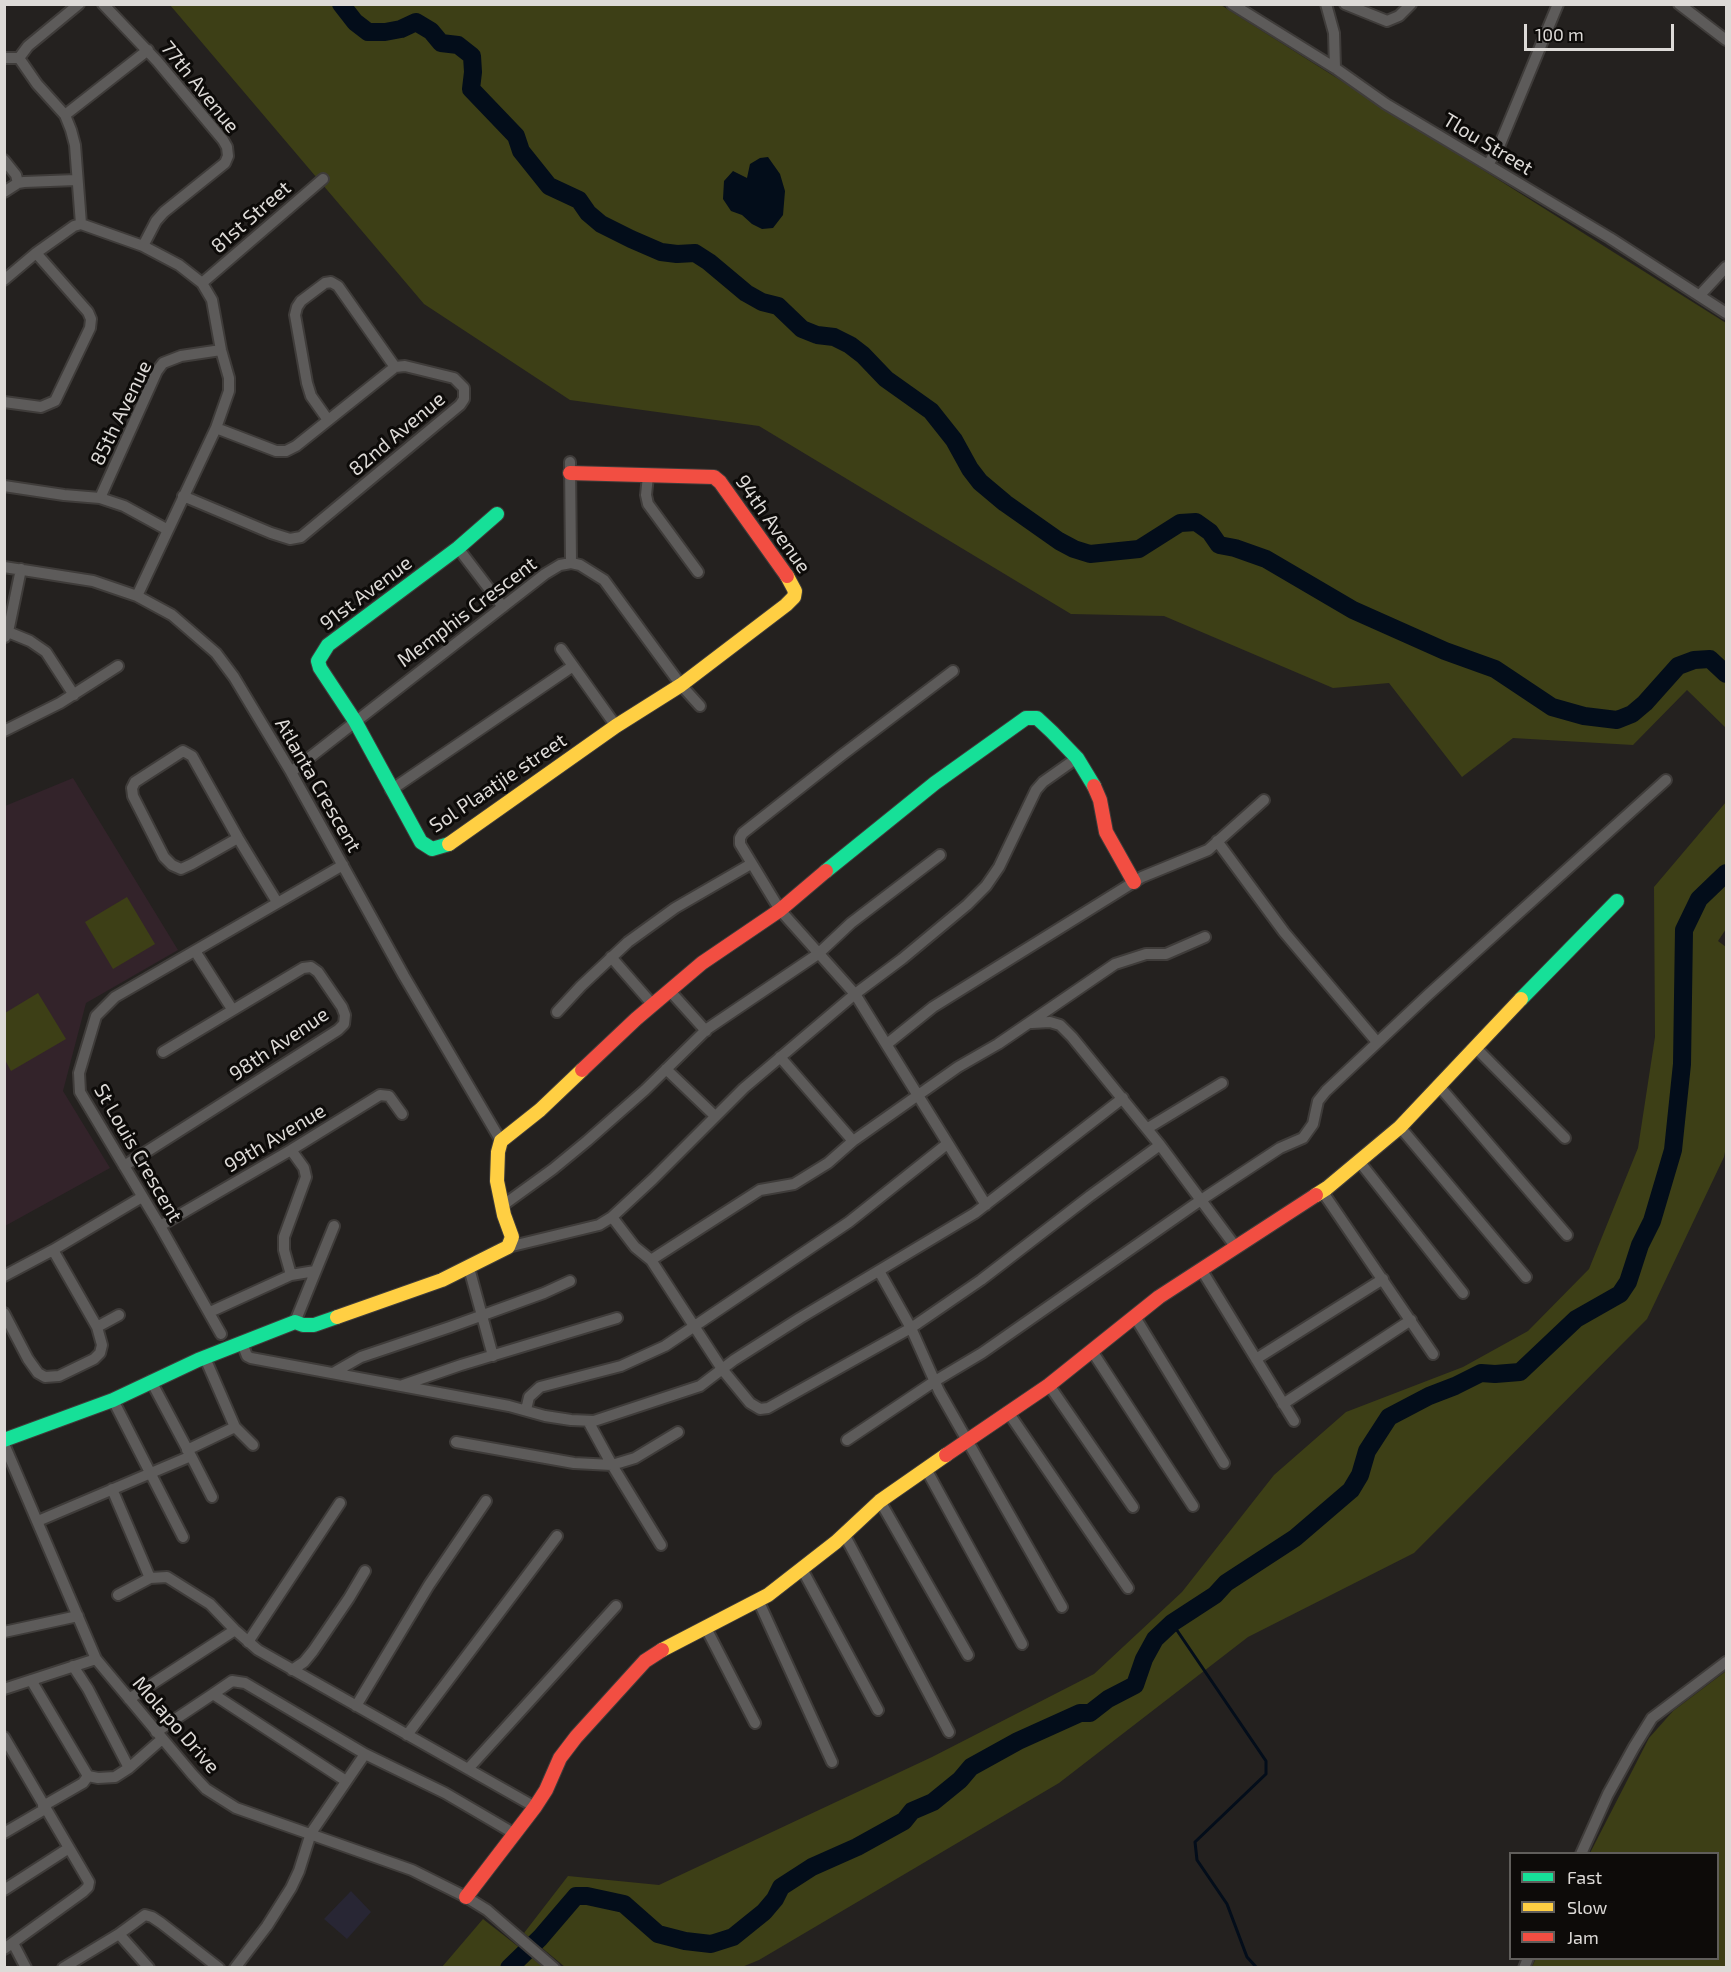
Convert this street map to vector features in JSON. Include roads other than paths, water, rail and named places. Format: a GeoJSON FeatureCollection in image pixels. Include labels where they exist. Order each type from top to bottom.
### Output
{"type":"FeatureCollection","features":[{"type":"Feature","properties":{"kind":"street"},"geometry":{"type":"LineString","coordinates":[[19,58],[28,46],[79,4]]}},
{"type":"Feature","properties":{"kind":"street","name":"77th Avenue"},"geometry":{"type":"LineString","coordinates":[[103,4],[148,50],[227,147],[228,156],[225,163],[164,212],[143,246]]}},
{"type":"Feature","properties":{"kind":"street","name":"Tlou Street"},"geometry":{"type":"LineString","coordinates":[[1232,4],[1335,68],[1386,104],[1610,237],[1726,313]]}},
{"type":"Feature","properties":{"kind":"street"},"geometry":{"type":"LineString","coordinates":[[1326,4],[1334,33],[1335,68]]}},
{"type":"Feature","properties":{"kind":"street"},"geometry":{"type":"LineString","coordinates":[[1346,4],[1387,21],[1399,16],[1411,4]]}},
{"type":"Feature","properties":{"kind":"street"},"geometry":{"type":"LineString","coordinates":[[1488,165],[1500,144],[1558,4]]}},
{"type":"Feature","properties":{"kind":"street"},"geometry":{"type":"LineString","coordinates":[[1679,4],[1726,40]]}},
{"type":"Feature","properties":{"kind":"street"},"geometry":{"type":"LineString","coordinates":[[65,115],[148,50]]}},
{"type":"Feature","properties":{"kind":"street"},"geometry":{"type":"LineString","coordinates":[[4,58],[19,58]]}},
{"type":"Feature","properties":{"kind":"street"},"geometry":{"type":"LineString","coordinates":[[19,58],[37,84],[65,115],[75,145],[81,224]]}},
{"type":"Feature","properties":{"kind":"street"},"geometry":{"type":"LineString","coordinates":[[4,160],[16,175],[18,183]]}},
{"type":"Feature","properties":{"kind":"street","name":"81st Street"},"geometry":{"type":"LineString","coordinates":[[202,283],[323,179]]}},
{"type":"Feature","properties":{"kind":"street"},"geometry":{"type":"LineString","coordinates":[[4,192],[18,183],[76,180]]}},
{"type":"Feature","properties":{"kind":"street"},"geometry":{"type":"LineString","coordinates":[[4,280],[36,253],[74,226],[81,224],[143,246],[179,266],[202,283],[212,300],[221,350],[229,378],[229,391],[216,428],[137,596]]}},
{"type":"Feature","properties":{"kind":"street"},"geometry":{"type":"LineString","coordinates":[[4,402],[41,407],[55,401],[90,328],[92,319],[36,253]]}},
{"type":"Feature","properties":{"kind":"street"},"geometry":{"type":"LineString","coordinates":[[1700,295],[1726,267]]}},
{"type":"Feature","properties":{"kind":"street"},"geometry":{"type":"LineString","coordinates":[[216,428],[276,451],[286,451],[328,420],[395,368],[338,286],[331,282],[325,283],[301,301],[295,315],[311,396],[328,420]]}},
{"type":"Feature","properties":{"kind":"street","name":"85th Avenue"},"geometry":{"type":"LineString","coordinates":[[100,498],[157,371],[163,363],[181,356],[221,350]]}},
{"type":"Feature","properties":{"kind":"street","name":"82nd Avenue"},"geometry":{"type":"LineString","coordinates":[[183,496],[271,533],[290,539],[301,537],[460,405],[464,399],[464,388],[454,378],[405,366],[395,368]]}},
{"type":"Feature","properties":{"kind":"street"},"geometry":{"type":"LineString","coordinates":[[570,467],[571,563],[580,565],[604,580],[681,685],[700,706]]}},
{"type":"Feature","properties":{"kind":"street","name":"94th Avenue"},"geometry":{"type":"LineString","coordinates":[[570,467],[648,476],[706,475],[714,477],[720,482],[793,584],[794,597],[786,605],[681,685]]}},
{"type":"Feature","properties":{"kind":"street"},"geometry":{"type":"LineString","coordinates":[[648,476],[646,495],[648,504],[698,572]]}},
{"type":"Feature","properties":{"kind":"street"},"geometry":{"type":"LineString","coordinates":[[4,486],[100,498],[124,506],[168,530]]}},
{"type":"Feature","properties":{"kind":"street","name":"91st Avenue"},"geometry":{"type":"LineString","coordinates":[[355,722],[320,668],[319,657],[328,645],[458,548],[497,514]]}},
{"type":"Feature","properties":{"kind":"street"},"geometry":{"type":"LineString","coordinates":[[458,548],[503,606]]}},
{"type":"Feature","properties":{"kind":"street","name":"Memphis Crescent"},"geometry":{"type":"LineString","coordinates":[[291,772],[545,574],[561,565],[571,563]]}},
{"type":"Feature","properties":{"kind":"street","name":"Atlanta Crescent"},"geometry":{"type":"LineString","coordinates":[[4,567],[93,581],[137,596],[172,615],[216,654],[234,677],[291,772],[404,976],[501,1141]]}},
{"type":"Feature","properties":{"kind":"street"},"geometry":{"type":"LineString","coordinates":[[21,569],[6,635],[30,641],[46,652],[74,695]]}},
{"type":"Feature","properties":{"kind":"street"},"geometry":{"type":"LineString","coordinates":[[561,649],[616,726]]}},
{"type":"Feature","properties":{"kind":"street"},"geometry":{"type":"LineString","coordinates":[[4,731],[74,695],[118,666]]}},
{"type":"Feature","properties":{"kind":"street"},"geometry":{"type":"LineString","coordinates":[[391,790],[573,666]]}},
{"type":"Feature","properties":{"kind":"street"},"geometry":{"type":"LineString","coordinates":[[953,671],[743,833],[740,844],[780,910],[855,994],[986,1205]]}},
{"type":"Feature","properties":{"kind":"street","name":"Sol Plaatjie street"},"geometry":{"type":"LineString","coordinates":[[355,722],[420,842],[426,847],[439,849],[616,726],[681,685]]}},
{"type":"Feature","properties":{"kind":"street"},"geometry":{"type":"LineString","coordinates":[[508,1247],[512,1237],[497,1181],[498,1152],[501,1141],[540,1110],[653,1005],[702,963],[780,910],[861,841],[935,783],[1026,718],[1037,718],[1077,758],[1092,779],[1100,800],[1106,832],[1134,882]]}},
{"type":"Feature","properties":{"kind":"street"},"geometry":{"type":"LineString","coordinates":[[238,838],[181,869],[172,865],[164,857],[133,796],[132,788],[135,782],[183,751],[192,756],[277,902]]}},
{"type":"Feature","properties":{"kind":"street"},"geometry":{"type":"LineString","coordinates":[[4,1442],[112,1400],[151,1381],[295,1322],[314,1325],[442,1280],[494,1257],[508,1247],[600,1225],[612,1217],[653,1179],[715,1116],[780,1057],[967,905],[986,886],[999,867],[1036,790],[1042,782],[1077,758]]}},
{"type":"Feature","properties":{"kind":"street"},"geometry":{"type":"LineString","coordinates":[[847,1440],[982,1353],[1201,1200],[1280,1148],[1303,1138],[1313,1124],[1318,1101],[1326,1091],[1666,780]]}},
{"type":"Feature","properties":{"kind":"street"},"geometry":{"type":"LineString","coordinates":[[887,1044],[933,1007],[1134,882],[1208,850],[1264,800]]}},
{"type":"Feature","properties":{"kind":"street"},"geometry":{"type":"LineString","coordinates":[[1217,841],[1284,932],[1377,1042]]}},
{"type":"Feature","properties":{"kind":"street"},"geometry":{"type":"LineString","coordinates":[[502,1206],[553,1170],[637,1097],[706,1031],[819,954],[851,923],[940,855]]}},
{"type":"Feature","properties":{"kind":"street"},"geometry":{"type":"LineString","coordinates":[[558,1012],[628,942],[675,908],[751,864]]}},
{"type":"Feature","properties":{"kind":"street","name":"St Louis Crescent"},"geometry":{"type":"LineString","coordinates":[[220,1334],[210,1312],[80,1092],[78,1082],[96,1016],[115,997],[343,865]]}},
{"type":"Feature","properties":{"kind":"street"},"geometry":{"type":"LineString","coordinates":[[466,1897],[535,1807],[546,1790],[560,1758],[570,1744],[645,1661],[768,1595],[844,1534],[880,1501],[1049,1385],[1159,1297],[1234,1246],[1322,1191],[1400,1127],[1524,994],[1617,901]]}},
{"type":"Feature","properties":{"kind":"street"},"geometry":{"type":"LineString","coordinates":[[651,1260],[760,1190],[794,1184],[828,1163],[853,1141],[918,1094],[1029,1024],[1115,964],[1146,954],[1166,954],[1205,936]]}},
{"type":"Feature","properties":{"kind":"street"},"geometry":{"type":"LineString","coordinates":[[195,951],[232,1009]]}},
{"type":"Feature","properties":{"kind":"street"},"geometry":{"type":"LineString","coordinates":[[611,957],[653,1005]]}},
{"type":"Feature","properties":{"kind":"street","name":"98th Avenue"},"geometry":{"type":"LineString","coordinates":[[124,1166],[338,1030],[344,1024],[345,1015],[318,972],[311,967],[296,971],[163,1052]]}},
{"type":"Feature","properties":{"kind":"street"},"geometry":{"type":"LineString","coordinates":[[670,991],[706,1031]]}},
{"type":"Feature","properties":{"kind":"street"},"geometry":{"type":"LineString","coordinates":[[1029,1024],[1050,1022],[1060,1025],[1148,1128],[1234,1246]]}},
{"type":"Feature","properties":{"kind":"street"},"geometry":{"type":"LineString","coordinates":[[1475,1047],[1565,1138]]}},
{"type":"Feature","properties":{"kind":"street"},"geometry":{"type":"LineString","coordinates":[[780,1057],[853,1141]]}},
{"type":"Feature","properties":{"kind":"street"},"geometry":{"type":"LineString","coordinates":[[666,1070],[715,1116]]}},
{"type":"Feature","properties":{"kind":"street"},"geometry":{"type":"LineString","coordinates":[[1148,1128],[1222,1083]]}},
{"type":"Feature","properties":{"kind":"street"},"geometry":{"type":"LineString","coordinates":[[1439,1086],[1567,1235]]}},
{"type":"Feature","properties":{"kind":"street","name":"99th Avenue"},"geometry":{"type":"LineString","coordinates":[[160,1226],[380,1095],[389,1096],[402,1114]]}},
{"type":"Feature","properties":{"kind":"street"},"geometry":{"type":"LineString","coordinates":[[242,1343],[247,1356],[251,1358],[403,1385],[554,1417],[594,1421],[700,1386],[800,1318],[986,1205],[1123,1098]]}},
{"type":"Feature","properties":{"kind":"street"},"geometry":{"type":"LineString","coordinates":[[1400,1127],[1526,1277]]}},
{"type":"Feature","properties":{"kind":"street"},"geometry":{"type":"LineString","coordinates":[[526,1410],[529,1396],[540,1387],[621,1366],[665,1346],[849,1222],[947,1144]]}},
{"type":"Feature","properties":{"kind":"street"},"geometry":{"type":"LineString","coordinates":[[612,1217],[635,1247],[651,1260],[722,1369],[750,1403],[760,1409],[768,1408],[912,1328],[981,1280],[1160,1145]]}},
{"type":"Feature","properties":{"kind":"street"},"geometry":{"type":"LineString","coordinates":[[291,1150],[304,1168],[306,1177],[284,1237],[284,1250],[291,1275]]}},
{"type":"Feature","properties":{"kind":"street"},"geometry":{"type":"LineString","coordinates":[[1359,1161],[1463,1293]]}},
{"type":"Feature","properties":{"kind":"street"},"geometry":{"type":"LineString","coordinates":[[1322,1191],[1433,1354]]}},
{"type":"Feature","properties":{"kind":"street"},"geometry":{"type":"LineString","coordinates":[[4,1276],[142,1197]]}},
{"type":"Feature","properties":{"kind":"street"},"geometry":{"type":"LineString","coordinates":[[295,1322],[334,1226]]}},
{"type":"Feature","properties":{"kind":"street"},"geometry":{"type":"LineString","coordinates":[[4,1313],[28,1359],[38,1373],[45,1377],[59,1376],[94,1359],[100,1353],[102,1345],[97,1327],[53,1250]]}},
{"type":"Feature","properties":{"kind":"street"},"geometry":{"type":"LineString","coordinates":[[469,1268],[493,1356]]}},
{"type":"Feature","properties":{"kind":"street"},"geometry":{"type":"LineString","coordinates":[[1201,1269],[1293,1421]]}},
{"type":"Feature","properties":{"kind":"street"},"geometry":{"type":"LineString","coordinates":[[210,1312],[291,1275],[315,1271]]}},
{"type":"Feature","properties":{"kind":"street"},"geometry":{"type":"LineString","coordinates":[[879,1271],[912,1328],[935,1382],[1062,1607]]}},
{"type":"Feature","properties":{"kind":"street"},"geometry":{"type":"LineString","coordinates":[[1256,1359],[1383,1279]]}},
{"type":"Feature","properties":{"kind":"street"},"geometry":{"type":"LineString","coordinates":[[333,1373],[361,1357],[482,1316],[570,1281]]}},
{"type":"Feature","properties":{"kind":"street"},"geometry":{"type":"LineString","coordinates":[[97,1327],[119,1315]]}},
{"type":"Feature","properties":{"kind":"street"},"geometry":{"type":"LineString","coordinates":[[1135,1317],[1224,1463]]}},
{"type":"Feature","properties":{"kind":"street"},"geometry":{"type":"LineString","coordinates":[[403,1385],[617,1318]]}},
{"type":"Feature","properties":{"kind":"street"},"geometry":{"type":"LineString","coordinates":[[1283,1404],[1411,1320]]}},
{"type":"Feature","properties":{"kind":"street"},"geometry":{"type":"LineString","coordinates":[[1092,1351],[1193,1506]]}},
{"type":"Feature","properties":{"kind":"street"},"geometry":{"type":"LineString","coordinates":[[205,1358],[235,1427],[253,1445]]}},
{"type":"Feature","properties":{"kind":"street"},"geometry":{"type":"LineString","coordinates":[[151,1381],[212,1497]]}},
{"type":"Feature","properties":{"kind":"street"},"geometry":{"type":"LineString","coordinates":[[1049,1385],[1133,1507]]}},
{"type":"Feature","properties":{"kind":"street"},"geometry":{"type":"LineString","coordinates":[[112,1400],[183,1537]]}},
{"type":"Feature","properties":{"kind":"street"},"geometry":{"type":"LineString","coordinates":[[1008,1412],[1128,1588]]}},
{"type":"Feature","properties":{"kind":"street"},"geometry":{"type":"LineString","coordinates":[[588,1421],[661,1545]]}},
{"type":"Feature","properties":{"kind":"street"},"geometry":{"type":"LineString","coordinates":[[38,1521],[149,1473],[235,1427]]}},
{"type":"Feature","properties":{"kind":"street"},"geometry":{"type":"LineString","coordinates":[[456,1442],[574,1463],[612,1465],[635,1458],[678,1432]]}},
{"type":"Feature","properties":{"kind":"street","name":"Molapo Drive"},"geometry":{"type":"LineString","coordinates":[[4,1442],[9,1465],[38,1521],[96,1659],[206,1789],[224,1802],[248,1813],[412,1869],[487,1910],[552,1966]]}},
{"type":"Feature","properties":{"kind":"street"},"geometry":{"type":"LineString","coordinates":[[926,1469],[1022,1644]]}},
{"type":"Feature","properties":{"kind":"street"},"geometry":{"type":"LineString","coordinates":[[112,1489],[150,1578]]}},
{"type":"Feature","properties":{"kind":"street"},"geometry":{"type":"LineString","coordinates":[[356,1706],[429,1585],[486,1501]]}},
{"type":"Feature","properties":{"kind":"street"},"geometry":{"type":"LineString","coordinates":[[880,1501],[968,1655]]}},
{"type":"Feature","properties":{"kind":"street"},"geometry":{"type":"LineString","coordinates":[[248,1642],[340,1503]]}},
{"type":"Feature","properties":{"kind":"street"},"geometry":{"type":"LineString","coordinates":[[844,1534],[949,1732]]}},
{"type":"Feature","properties":{"kind":"street"},"geometry":{"type":"LineString","coordinates":[[407,1735],[557,1536]]}},
{"type":"Feature","properties":{"kind":"street"},"geometry":{"type":"LineString","coordinates":[[802,1569],[878,1710]]}},
{"type":"Feature","properties":{"kind":"street"},"geometry":{"type":"LineString","coordinates":[[292,1670],[304,1662],[313,1651],[365,1571]]}},
{"type":"Feature","properties":{"kind":"street"},"geometry":{"type":"LineString","coordinates":[[118,1595],[150,1578],[166,1577],[210,1604],[248,1642],[292,1670],[535,1807]]}},
{"type":"Feature","properties":{"kind":"street"},"geometry":{"type":"LineString","coordinates":[[758,1600],[832,1762]]}},
{"type":"Feature","properties":{"kind":"street"},"geometry":{"type":"LineString","coordinates":[[468,1769],[616,1606]]}},
{"type":"Feature","properties":{"kind":"street"},"geometry":{"type":"LineString","coordinates":[[4,1632],[78,1616]]}},
{"type":"Feature","properties":{"kind":"street"},"geometry":{"type":"LineString","coordinates":[[706,1628],[755,1723]]}},
{"type":"Feature","properties":{"kind":"street"},"geometry":{"type":"LineString","coordinates":[[129,1699],[234,1630]]}},
{"type":"Feature","properties":{"kind":"street"},"geometry":{"type":"LineString","coordinates":[[4,1689],[96,1659]]}},
{"type":"Feature","properties":{"kind":"street"},"geometry":{"type":"LineString","coordinates":[[1582,1852],[1613,1785],[1652,1718],[1726,1662]]}},
{"type":"Feature","properties":{"kind":"street"},"geometry":{"type":"LineString","coordinates":[[73,1666],[88,1689],[129,1768]]}},
{"type":"Feature","properties":{"kind":"street"},"geometry":{"type":"LineString","coordinates":[[31,1680],[88,1776]]}},
{"type":"Feature","properties":{"kind":"street"},"geometry":{"type":"LineString","coordinates":[[88,1776],[116,1777],[129,1768],[159,1735],[213,1694],[232,1682],[245,1683],[365,1754],[445,1793],[515,1834]]}},
{"type":"Feature","properties":{"kind":"street"},"geometry":{"type":"LineString","coordinates":[[213,1694],[346,1781]]}},
{"type":"Feature","properties":{"kind":"street"},"geometry":{"type":"LineString","coordinates":[[4,1737],[87,1878],[88,1887],[9,1946],[26,1968]]}},
{"type":"Feature","properties":{"kind":"street"},"geometry":{"type":"LineString","coordinates":[[236,1968],[291,1888],[311,1833],[365,1754]]}},
{"type":"Feature","properties":{"kind":"street"},"geometry":{"type":"LineString","coordinates":[[4,1833],[84,1783],[88,1776]]}},
{"type":"Feature","properties":{"kind":"street"},"geometry":{"type":"LineString","coordinates":[[4,1890],[69,1848]]}},
{"type":"Feature","properties":{"kind":"street"},"geometry":{"type":"LineString","coordinates":[[63,1968],[83,1963],[139,1918],[148,1915],[219,1968]]}},
{"type":"Feature","properties":{"kind":"street"},"geometry":{"type":"LineString","coordinates":[[119,1934],[149,1968]]}},
{"type":"Feature","properties":{"kind":"water"},"geometry":{"type":"Polygon","coordinates":[[[768,157],[780,174],[785,191],[783,215],[773,228],[762,229],[742,215],[731,211],[723,199],[724,181],[733,171],[747,178],[750,164],[760,158],[768,157]]]}},
{"type":"Feature","properties":{"kind":"waterway"},"geometry":{"type":"LineString","coordinates":[[341,4],[355,22],[368,32],[401,29],[416,22],[431,31],[441,43],[458,45],[472,56],[471,89],[516,136],[521,151],[549,186],[579,200],[588,213],[601,224],[661,252],[695,253],[746,293],[762,302],[778,306],[802,329],[817,335],[834,337],[850,345],[886,379],[931,411],[954,440],[980,482],[1005,503],[1074,549],[1090,554],[1139,549],[1180,523],[1196,522],[1210,532],[1219,545],[1266,559],[1353,610],[1445,651],[1495,669],[1552,707],[1584,716],[1617,720],[1632,714],[1678,666],[1694,660],[1710,659],[1726,674]]}},
{"type":"Feature","properties":{"kind":"waterway"},"geometry":{"type":"LineString","coordinates":[[509,1968],[540,1938],[576,1896],[587,1896],[624,1904],[658,1934],[685,1941],[711,1944],[733,1937],[764,1912],[781,1887],[812,1867],[857,1847],[904,1821],[912,1811],[933,1802],[960,1780],[971,1767],[1018,1741],[1080,1713],[1090,1713],[1108,1699],[1135,1685],[1144,1659],[1155,1639],[1172,1623],[1215,1595],[1226,1583],[1295,1538],[1351,1490],[1360,1475],[1367,1451],[1389,1417],[1481,1373],[1520,1372],[1576,1319],[1620,1294],[1628,1282],[1640,1245],[1652,1221],[1673,1150],[1682,1064],[1684,930],[1699,899],[1726,873]]}},
{"type":"Feature","properties":{"kind":"waterway"},"geometry":{"type":"LineString","coordinates":[[1172,1623],[1266,1761],[1266,1774],[1195,1842],[1197,1860],[1227,1904],[1247,1957],[1257,1968]]}}]}
